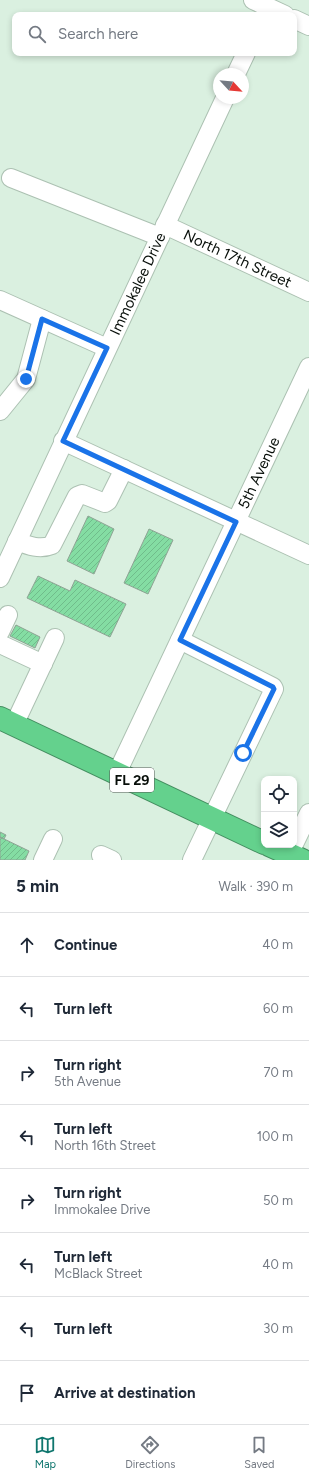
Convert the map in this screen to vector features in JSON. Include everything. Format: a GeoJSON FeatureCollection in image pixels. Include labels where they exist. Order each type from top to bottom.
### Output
{"type":"FeatureCollection","features":[{"type":"Feature","properties":{"kind":"highway","name":"FL 29"},"geometry":{"type":"LineString","coordinates":[[7,721],[261,841]]}},
{"type":"Feature","properties":{"kind":"highway"},"geometry":{"type":"LineString","coordinates":[[282,848],[295,851]]}},
{"type":"Feature","properties":{"kind":"street"},"geometry":{"type":"LineString","coordinates":[[264,6],[278,12]]}},
{"type":"Feature","properties":{"kind":"street"},"geometry":{"type":"LineString","coordinates":[[297,20],[309,26]]}},
{"type":"Feature","properties":{"kind":"street"},"geometry":{"type":"LineString","coordinates":[[239,68],[245,56]]}},
{"type":"Feature","properties":{"kind":"street","name":"Immokalee Drive"},"geometry":{"type":"LineString","coordinates":[[0,578],[222,104]]}},
{"type":"Feature","properties":{"kind":"street","name":"North 17th Street"},"geometry":{"type":"LineString","coordinates":[[11,178],[162,231],[309,292]]}},
{"type":"Feature","properties":{"kind":"street"},"geometry":{"type":"LineString","coordinates":[[0,300],[107,348]]}},
{"type":"Feature","properties":{"kind":"street"},"geometry":{"type":"LineString","coordinates":[[0,411],[26,379],[42,319]]}},
{"type":"Feature","properties":{"kind":"street","name":"5th Avenue"},"geometry":{"type":"LineString","coordinates":[[117,773],[309,367]]}},
{"type":"Feature","properties":{"kind":"street"},"geometry":{"type":"LineString","coordinates":[[63,441],[309,555]]}},
{"type":"Feature","properties":{"kind":"street"},"geometry":{"type":"LineString","coordinates":[[17,541],[37,548],[46,548],[52,545],[77,496],[82,494],[105,503],[108,501],[124,469]]}},
{"type":"Feature","properties":{"kind":"street"},"geometry":{"type":"LineString","coordinates":[[0,632],[8,615]]}},
{"type":"Feature","properties":{"kind":"street"},"geometry":{"type":"LineString","coordinates":[[7,721],[43,664],[55,638]]}},
{"type":"Feature","properties":{"kind":"street"},"geometry":{"type":"LineString","coordinates":[[180,640],[273,687],[274,689],[192,860]]}},
{"type":"Feature","properties":{"kind":"street"},"geometry":{"type":"LineString","coordinates":[[0,644],[43,664]]}},
{"type":"Feature","properties":{"kind":"street"},"geometry":{"type":"LineString","coordinates":[[295,851],[309,813]]}},
{"type":"Feature","properties":{"kind":"street"},"geometry":{"type":"LineString","coordinates":[[43,860],[53,839]]}},
{"type":"Feature","properties":{"kind":"building"},"geometry":{"type":"Polygon","coordinates":[[[88,516],[114,529],[94,574],[67,561],[88,516]]]}},
{"type":"Feature","properties":{"kind":"building"},"geometry":{"type":"Polygon","coordinates":[[[149,529],[173,540],[148,594],[124,583],[149,529]]]}},
{"type":"Feature","properties":{"kind":"building"},"geometry":{"type":"Polygon","coordinates":[[[38,576],[70,591],[75,580],[126,604],[110,637],[27,598],[38,576]]]}},
{"type":"Feature","properties":{"kind":"building"},"geometry":{"type":"Polygon","coordinates":[[[16,625],[40,637],[35,648],[10,636],[16,625]]]}},
{"type":"Feature","properties":{"kind":"building"},"geometry":{"type":"Polygon","coordinates":[[[0,832],[6,835],[4,839],[0,837],[0,832]]]}},
{"type":"Feature","properties":{"kind":"building"},"geometry":{"type":"Polygon","coordinates":[[[0,837],[29,851],[25,860],[0,860],[0,837]]]}},
{"type":"Feature","properties":{"kind":"route"},"geometry":{"type":"LineString","coordinates":[[26,379],[42,319],[107,348],[63,441],[236,522],[180,640],[273,687],[274,689],[243,753]]}}]}
